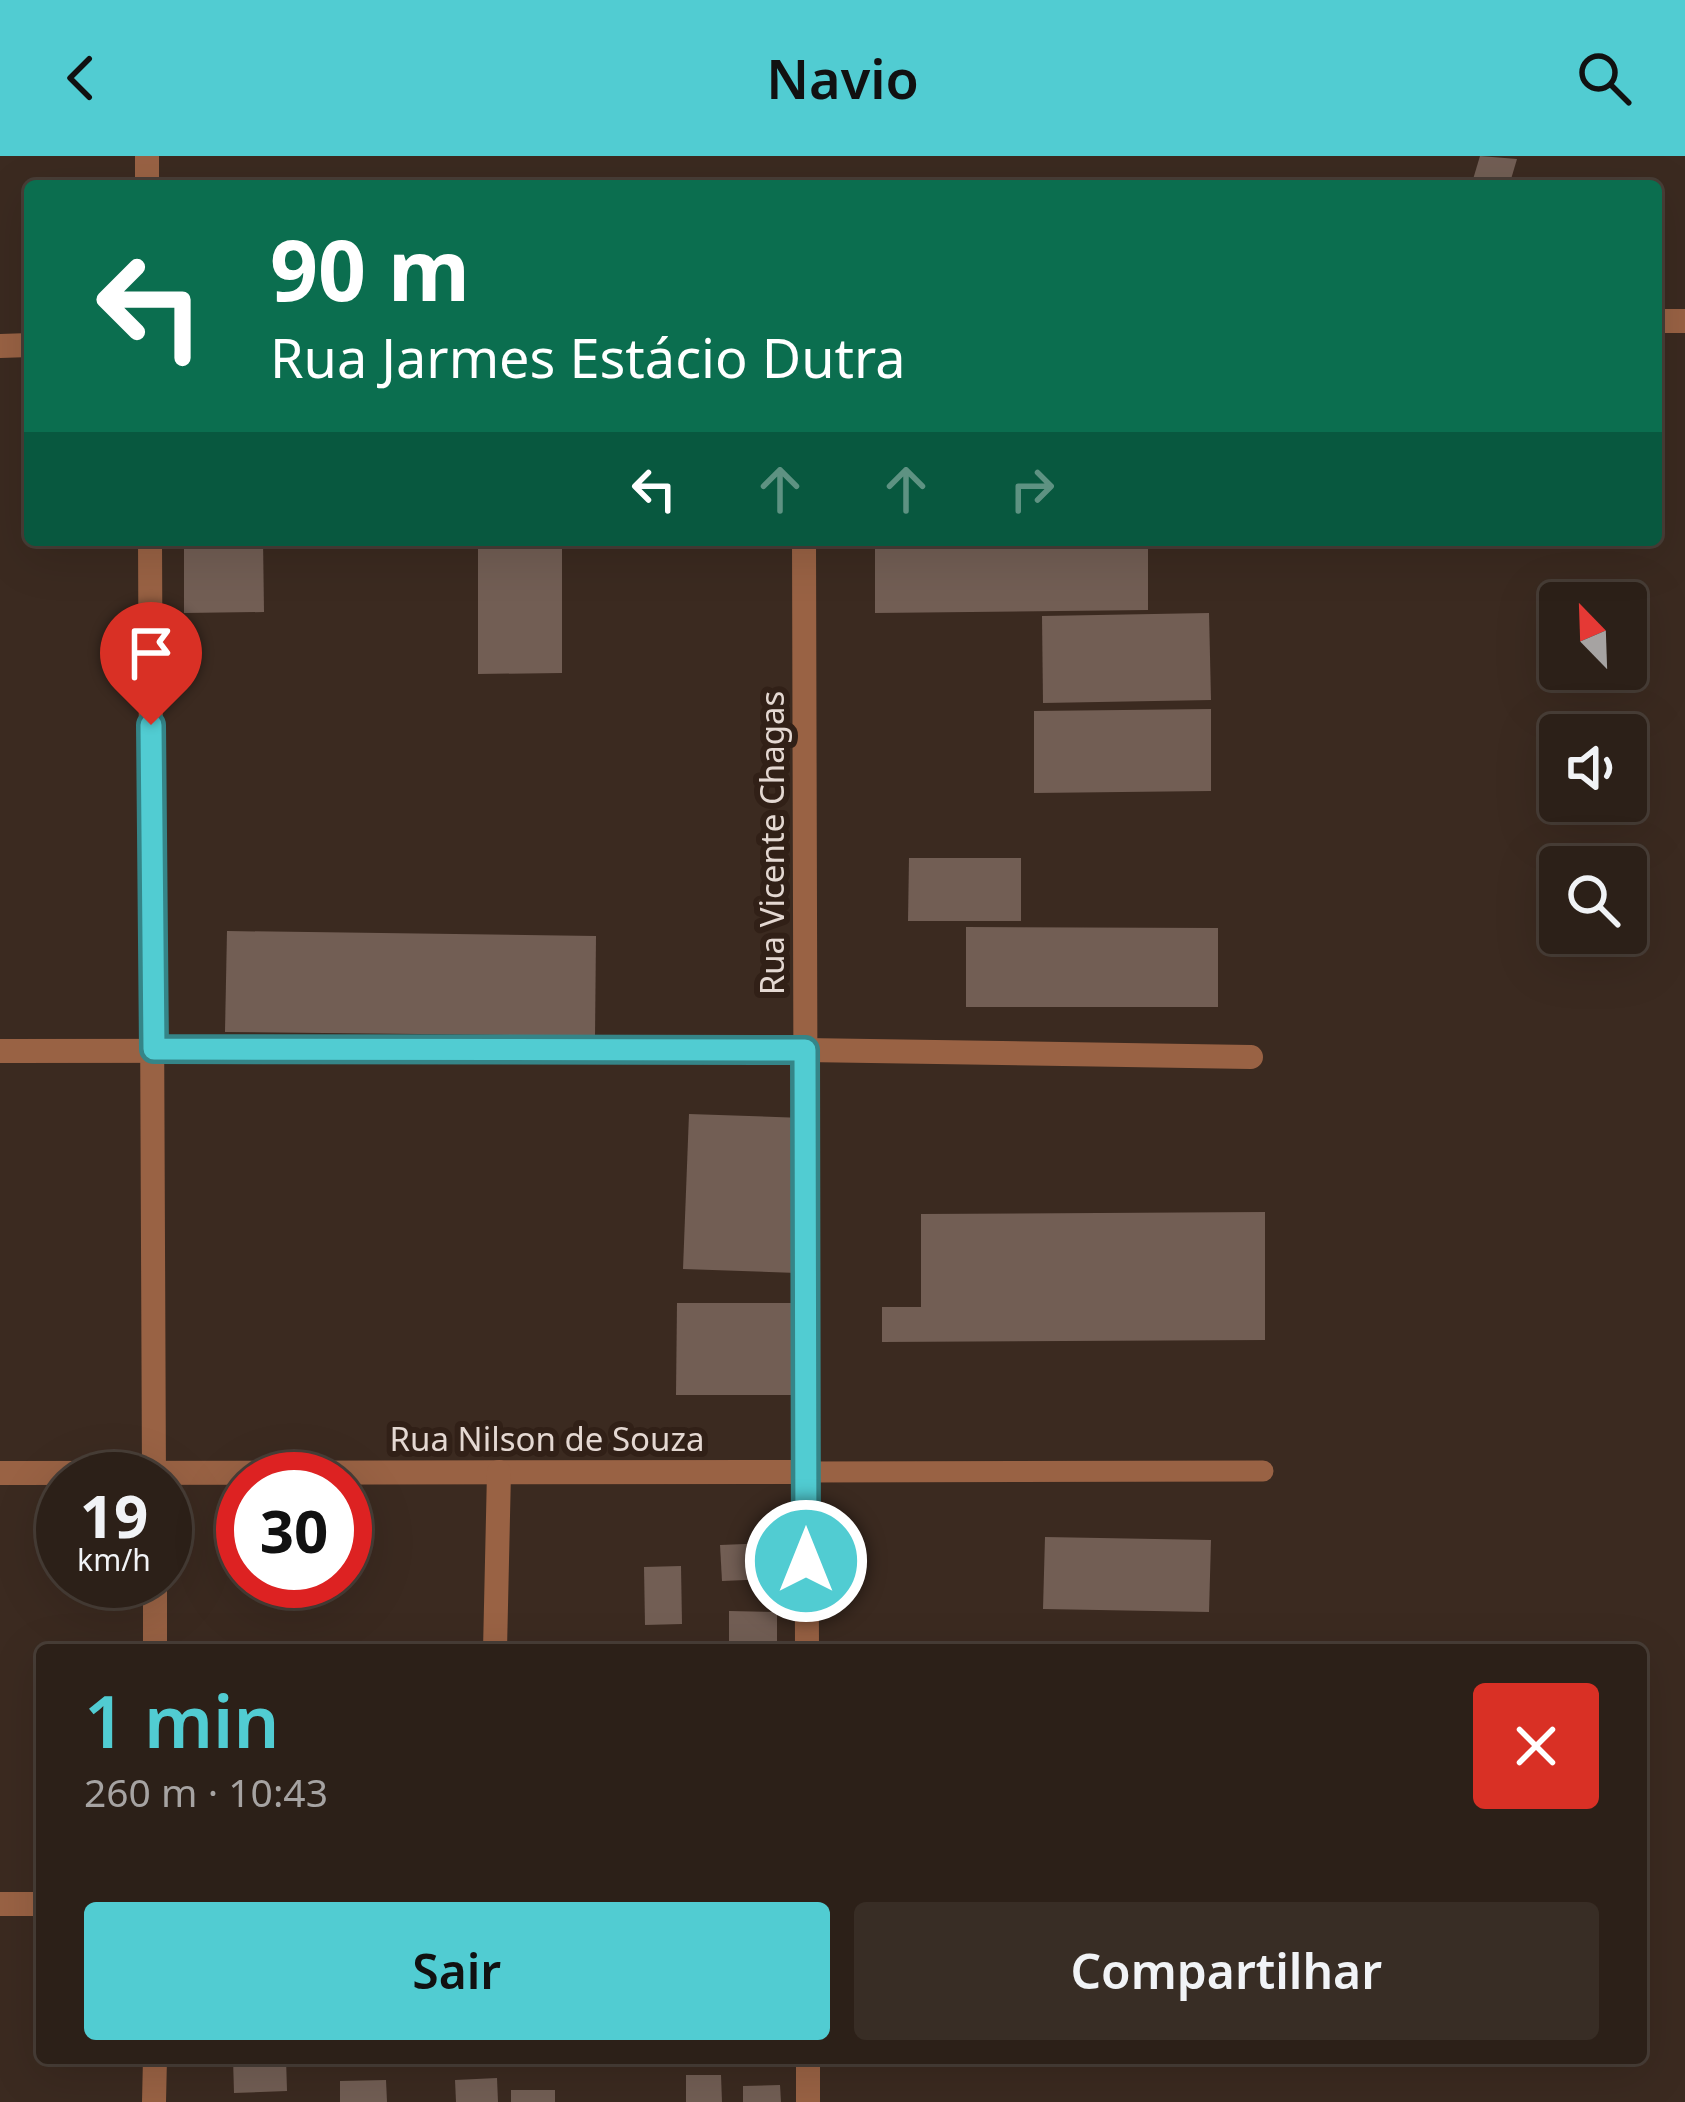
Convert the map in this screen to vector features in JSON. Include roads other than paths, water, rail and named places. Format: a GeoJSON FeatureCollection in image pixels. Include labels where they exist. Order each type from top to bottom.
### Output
{"type":"FeatureCollection","features":[{"type":"Feature","properties":{"kind":"street"},"geometry":{"type":"LineString","coordinates":[[150,546],[154,1452]]}},
{"type":"Feature","properties":{"kind":"street","name":"Rua Vicente Chagas"},"geometry":{"type":"LineString","coordinates":[[804,546],[806,1644]]}},
{"type":"Feature","properties":{"kind":"street"},"geometry":{"type":"LineString","coordinates":[[0,1051],[805,1050],[1251,1058]]}},
{"type":"Feature","properties":{"kind":"street"},"geometry":{"type":"LineString","coordinates":[[495,1644],[499,1472]]}},
{"type":"Feature","properties":{"kind":"street","name":"Rua Nilson de Souza"},"geometry":{"type":"LineString","coordinates":[[192,1476],[806,1472]]}},
{"type":"Feature","properties":{"kind":"street","name":"Rua Nilson de Souza"},"geometry":{"type":"LineString","coordinates":[[0,1473],[36,1474]]}},
{"type":"Feature","properties":{"kind":"street"},"geometry":{"type":"LineString","coordinates":[[155,1608],[155,1644]]}},
{"type":"Feature","properties":{"kind":"street"},"geometry":{"type":"LineString","coordinates":[[0,1904],[36,1904]]}},
{"type":"Feature","properties":{"kind":"street"},"geometry":{"type":"LineString","coordinates":[[154,2102],[155,2064]]}},
{"type":"Feature","properties":{"kind":"street"},"geometry":{"type":"LineString","coordinates":[[808,2064],[808,2102]]}},
{"type":"Feature","properties":{"kind":"lane"},"geometry":{"type":"LineString","coordinates":[[806,1472],[1263,1472]]}}]}
